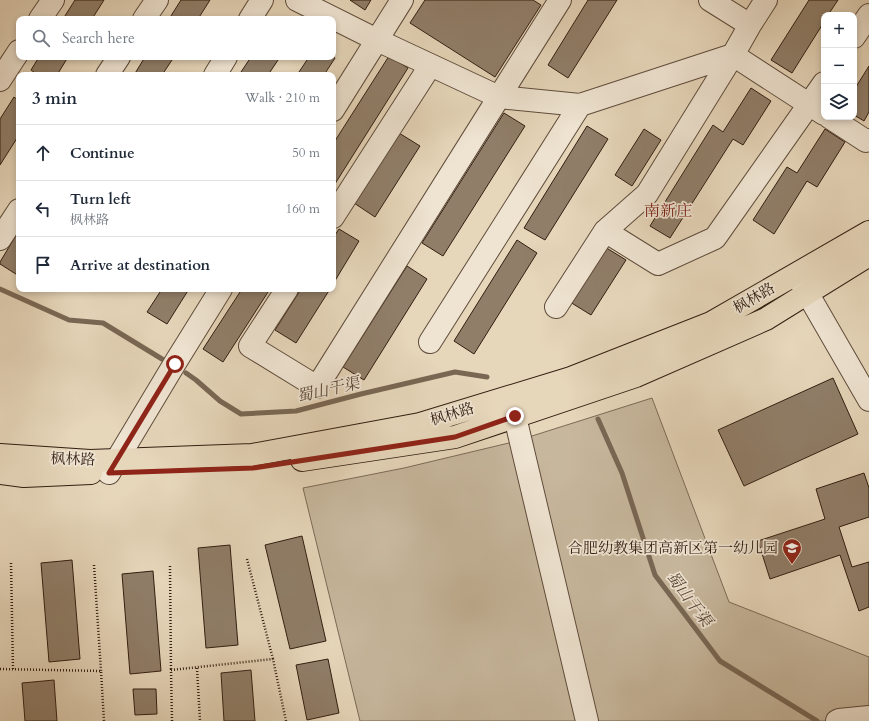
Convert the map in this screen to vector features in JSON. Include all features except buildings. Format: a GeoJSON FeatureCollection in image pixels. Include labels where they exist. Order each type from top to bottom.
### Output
{"type":"FeatureCollection","features":[{"type":"Feature","properties":{"kind":"main road","name":"枫林路"},"geometry":{"type":"LineString","coordinates":[[0,473],[24,476],[113,466],[252,455],[420,424],[571,378],[711,323],[869,232]]}},
{"type":"Feature","properties":{"kind":"main road","name":"枫林路"},"geometry":{"type":"LineString","coordinates":[[0,455],[90,461],[113,466],[253,468],[455,437],[636,376],[766,319],[869,255]]}},
{"type":"Feature","properties":{"kind":"street"},"geometry":{"type":"LineString","coordinates":[[42,16],[53,0]]}},
{"type":"Feature","properties":{"kind":"street"},"geometry":{"type":"LineString","coordinates":[[146,16],[157,0]]}},
{"type":"Feature","properties":{"kind":"street"},"geometry":{"type":"LineString","coordinates":[[252,16],[262,0]]}},
{"type":"Feature","properties":{"kind":"street"},"geometry":{"type":"LineString","coordinates":[[297,0],[329,16]]}},
{"type":"Feature","properties":{"kind":"street"},"geometry":{"type":"LineString","coordinates":[[336,105],[402,0]]}},
{"type":"Feature","properties":{"kind":"street"},"geometry":{"type":"LineString","coordinates":[[285,292],[250,346],[317,387],[560,0]]}},
{"type":"Feature","properties":{"kind":"street"},"geometry":{"type":"LineString","coordinates":[[710,0],[750,25]]}},
{"type":"Feature","properties":{"kind":"street"},"geometry":{"type":"LineString","coordinates":[[556,307],[605,231],[647,194],[766,0]]}},
{"type":"Feature","properties":{"kind":"street"},"geometry":{"type":"LineString","coordinates":[[857,33],[869,15]]}},
{"type":"Feature","properties":{"kind":"street"},"geometry":{"type":"LineString","coordinates":[[336,20],[430,66],[498,97],[580,105],[733,55]]}},
{"type":"Feature","properties":{"kind":"street"},"geometry":{"type":"LineString","coordinates":[[733,55],[817,109]]}},
{"type":"Feature","properties":{"kind":"street"},"geometry":{"type":"LineString","coordinates":[[5,80],[16,57]]}},
{"type":"Feature","properties":{"kind":"street"},"geometry":{"type":"LineString","coordinates":[[110,72],[117,60]]}},
{"type":"Feature","properties":{"kind":"street"},"geometry":{"type":"LineString","coordinates":[[217,72],[224,60]]}},
{"type":"Feature","properties":{"kind":"street"},"geometry":{"type":"LineString","coordinates":[[336,212],[430,66]]}},
{"type":"Feature","properties":{"kind":"street"},"geometry":{"type":"LineString","coordinates":[[605,231],[658,264],[715,238],[817,109],[824,84]]}},
{"type":"Feature","properties":{"kind":"street"},"geometry":{"type":"LineString","coordinates":[[430,342],[580,105]]}},
{"type":"Feature","properties":{"kind":"street"},"geometry":{"type":"LineString","coordinates":[[834,120],[866,141],[869,140]]}},
{"type":"Feature","properties":{"kind":"street"},"geometry":{"type":"LineString","coordinates":[[0,239],[16,215]]}},
{"type":"Feature","properties":{"kind":"street"},"geometry":{"type":"LineString","coordinates":[[796,274],[869,400]]}},
{"type":"Feature","properties":{"kind":"street"},"geometry":{"type":"LineString","coordinates":[[113,466],[219,292]]}},
{"type":"Feature","properties":{"kind":"street"},"geometry":{"type":"LineString","coordinates":[[515,416],[587,721]]}},
{"type":"Feature","properties":{"kind":"street"},"geometry":{"type":"LineString","coordinates":[[838,720],[869,717]]}},
{"type":"Feature","properties":{"kind":"path"},"geometry":{"type":"LineString","coordinates":[[247,559],[273,659],[286,721]]}},
{"type":"Feature","properties":{"kind":"path"},"geometry":{"type":"LineString","coordinates":[[11,563],[13,669]]}},
{"type":"Feature","properties":{"kind":"path"},"geometry":{"type":"LineString","coordinates":[[94,565],[104,721]]}},
{"type":"Feature","properties":{"kind":"path"},"geometry":{"type":"LineString","coordinates":[[170,566],[172,721]]}},
{"type":"Feature","properties":{"kind":"path"},"geometry":{"type":"LineString","coordinates":[[171,670],[273,659]]}},
{"type":"Feature","properties":{"kind":"path"},"geometry":{"type":"LineString","coordinates":[[197,668],[200,721]]}},
{"type":"Feature","properties":{"kind":"path"},"geometry":{"type":"LineString","coordinates":[[0,669],[101,671]]}},
{"type":"Feature","properties":{"kind":"shaded area"},"geometry":{"type":"Polygon","coordinates":[[[652,398],[729,602],[869,657],[869,721],[360,721],[303,488],[404,468],[513,442],[652,398]]]}},
{"type":"Feature","properties":{"kind":"waterway","name":"蜀山干渠"},"geometry":{"type":"LineString","coordinates":[[0,289],[69,320],[103,323],[162,359]]}},
{"type":"Feature","properties":{"kind":"waterway","name":"蜀山干渠"},"geometry":{"type":"LineString","coordinates":[[186,373],[220,401],[241,414],[296,411],[455,372],[487,377]]}},
{"type":"Feature","properties":{"kind":"waterway","name":"蜀山干渠"},"geometry":{"type":"LineString","coordinates":[[598,419],[622,473],[655,575],[720,661],[817,721]]}},
{"type":"Feature","properties":{"kind":"place","name":"合肥幼教集团高新区第一幼儿园"},"geometry":{"type":"Point","coordinates":[792,565]}},
{"type":"Feature","properties":{"kind":"district","name":"南新庄"},"geometry":{"type":"Point","coordinates":[668,211]}},
{"type":"Feature","properties":{"kind":"route"},"geometry":{"type":"LineString","coordinates":[[175,364],[109,473],[253,468],[455,437],[515,416]]}}]}
